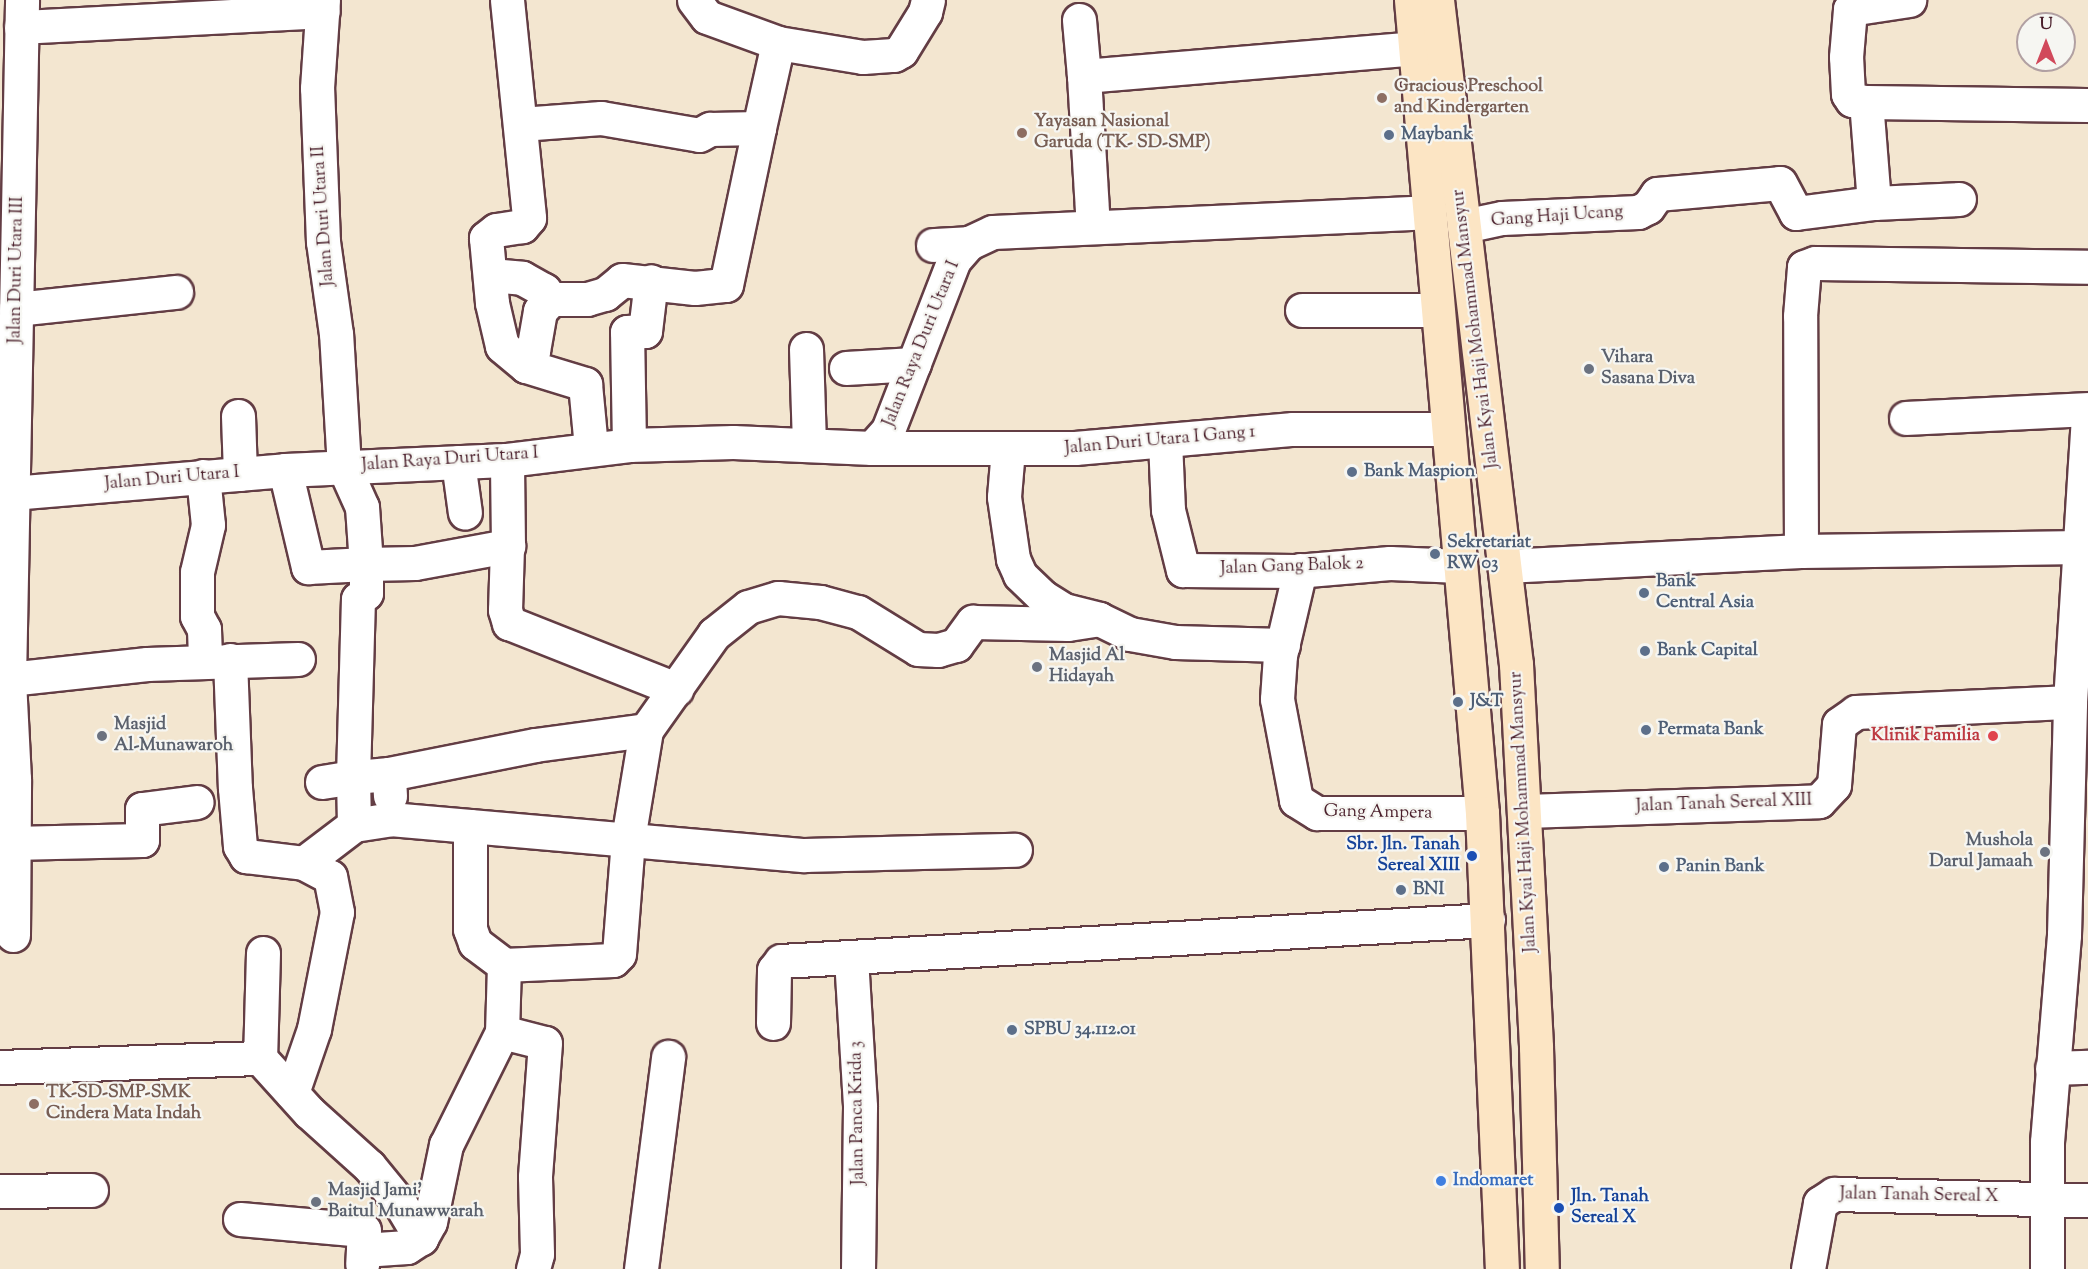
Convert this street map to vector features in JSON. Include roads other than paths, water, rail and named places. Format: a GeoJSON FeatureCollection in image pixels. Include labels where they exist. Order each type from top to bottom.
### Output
{"type":"FeatureCollection","features":[{"type":"Feature","properties":{"kind":"main road","name":"Jalan Kyai Haji Mohammad Mansyur"},"geometry":{"type":"LineString","coordinates":[[1411,0],[1417,48],[1436,310],[1482,813],[1502,1269]]}},
{"type":"Feature","properties":{"kind":"main road","name":"Jalan Kyai Haji Mohammad Mansyur"},"geometry":{"type":"LineString","coordinates":[[1437,0],[1516,664],[1525,811],[1542,1269]]}},
{"type":"Feature","properties":{"kind":"main road"},"geometry":{"type":"LineString","coordinates":[[1428,212],[1463,218]]}},
{"type":"Feature","properties":{"kind":"main road"},"geometry":{"type":"LineString","coordinates":[[1482,813],[1525,811]]}},
{"type":"Feature","properties":{"kind":"street"},"geometry":{"type":"LineString","coordinates":[[507,0],[521,124],[528,218],[522,226],[496,230],[486,238],[502,346],[526,366],[585,384],[591,448]]}},
{"type":"Feature","properties":{"kind":"street"},"geometry":{"type":"LineString","coordinates":[[694,0],[707,17],[778,44],[835,55],[894,55],[926,12],[928,0]]}},
{"type":"Feature","properties":{"kind":"street"},"geometry":{"type":"LineString","coordinates":[[1909,0],[1850,9],[1846,57],[1848,93],[1852,100],[2088,105]]}},
{"type":"Feature","properties":{"kind":"street"},"geometry":{"type":"LineString","coordinates":[[22,14],[323,5]]}},
{"type":"Feature","properties":{"kind":"street","name":"Jalan Duri Utara II"},"geometry":{"type":"LineString","coordinates":[[323,5],[317,88],[322,242],[336,334],[344,467]]}},
{"type":"Feature","properties":{"kind":"street","name":"Jalan Duri Utara III"},"geometry":{"type":"LineString","coordinates":[[13,935],[12,843],[7,779],[5,680],[7,493],[16,309],[10,94],[22,14]]}},
{"type":"Feature","properties":{"kind":"street"},"geometry":{"type":"LineString","coordinates":[[1079,20],[1093,226]]}},
{"type":"Feature","properties":{"kind":"street"},"geometry":{"type":"LineString","coordinates":[[526,366],[533,351],[540,311],[551,299],[587,299],[605,294],[622,280],[651,281],[695,288],[726,285],[778,44]]}},
{"type":"Feature","properties":{"kind":"street"},"geometry":{"type":"LineString","coordinates":[[1084,76],[1417,48]]}},
{"type":"Feature","properties":{"kind":"street"},"geometry":{"type":"LineString","coordinates":[[1866,102],[1874,203]]}},
{"type":"Feature","properties":{"kind":"street"},"geometry":{"type":"LineString","coordinates":[[521,124],[601,118],[699,135],[710,129],[759,128]]}},
{"type":"Feature","properties":{"kind":"street","name":"Gang Haji Ucang"},"geometry":{"type":"LineString","coordinates":[[1463,218],[1638,212],[1648,207],[1657,194],[1780,183],[1796,213],[1874,203],[1959,199]]}},
{"type":"Feature","properties":{"kind":"street","name":"Jalan Raya Duri Utara I"},"geometry":{"type":"LineString","coordinates":[[344,467],[507,460],[629,445],[733,442],[872,448],[888,430],[954,260],[969,243],[993,232],[1428,212]]}},
{"type":"Feature","properties":{"kind":"street"},"geometry":{"type":"LineString","coordinates":[[933,245],[969,243]]}},
{"type":"Feature","properties":{"kind":"street"},"geometry":{"type":"LineString","coordinates":[[1801,551],[1800,316],[1804,267],[1815,263],[2088,267]]}},
{"type":"Feature","properties":{"kind":"street"},"geometry":{"type":"LineString","coordinates":[[490,275],[522,278],[544,290],[551,299]]}},
{"type":"Feature","properties":{"kind":"street"},"geometry":{"type":"LineString","coordinates":[[629,445],[627,332],[645,331],[651,281]]}},
{"type":"Feature","properties":{"kind":"street"},"geometry":{"type":"LineString","coordinates":[[16,309],[177,292]]}},
{"type":"Feature","properties":{"kind":"street"},"geometry":{"type":"LineString","coordinates":[[1302,310],[1436,310]]}},
{"type":"Feature","properties":{"kind":"street"},"geometry":{"type":"LineString","coordinates":[[806,349],[809,445]]}},
{"type":"Feature","properties":{"kind":"street"},"geometry":{"type":"LineString","coordinates":[[846,368],[914,364]]}},
{"type":"Feature","properties":{"kind":"street"},"geometry":{"type":"LineString","coordinates":[[1906,418],[2088,409]]}},
{"type":"Feature","properties":{"kind":"street"},"geometry":{"type":"LineString","coordinates":[[238,416],[240,474]]}},
{"type":"Feature","properties":{"kind":"street"},"geometry":{"type":"LineString","coordinates":[[2046,1269],[2046,1199],[2052,1068],[2076,934],[2078,801],[2070,702],[2080,655],[2081,547],[2088,416]]}},
{"type":"Feature","properties":{"kind":"street","name":"Jalan Duri Utara I Gang 1"},"geometry":{"type":"LineString","coordinates":[[872,448],[1008,449],[1166,441],[1293,429],[1448,429]]}},
{"type":"Feature","properties":{"kind":"street","name":"Jalan Gang Balok 2"},"geometry":{"type":"LineString","coordinates":[[1166,441],[1167,510],[1183,570],[1300,570],[1362,564],[1460,566]]}},
{"type":"Feature","properties":{"kind":"street"},"geometry":{"type":"LineString","coordinates":[[1008,449],[1006,527],[1013,559],[1020,575],[1043,597],[1064,610],[1099,618],[1130,634],[1175,642],[1283,645]]}},
{"type":"Feature","properties":{"kind":"street"},"geometry":{"type":"LineString","coordinates":[[507,460],[505,610],[509,623],[676,689]]}},
{"type":"Feature","properties":{"kind":"street"},"geometry":{"type":"LineString","coordinates":[[458,462],[465,513]]}},
{"type":"Feature","properties":{"kind":"street"},"geometry":{"type":"LineString","coordinates":[[344,467],[362,507],[366,564],[366,593],[358,599],[337,780],[354,825]]}},
{"type":"Feature","properties":{"kind":"street","name":"Jalan Duri Utara I"},"geometry":{"type":"LineString","coordinates":[[7,493],[203,476],[344,467]]}},
{"type":"Feature","properties":{"kind":"street"},"geometry":{"type":"LineString","coordinates":[[285,471],[308,567],[416,563],[507,547]]}},
{"type":"Feature","properties":{"kind":"street"},"geometry":{"type":"LineString","coordinates":[[203,476],[208,525],[197,572],[197,616],[218,661],[240,846],[246,856],[304,863],[330,877],[337,912],[314,1029],[292,1093]]}},
{"type":"Feature","properties":{"kind":"street"},"geometry":{"type":"LineString","coordinates":[[1504,566],[1801,551],[2081,547]]}},
{"type":"Feature","properties":{"kind":"street","name":"Gang Ampera"},"geometry":{"type":"LineString","coordinates":[[1300,570],[1283,645],[1277,699],[1296,800],[1317,813],[1482,813]]}},
{"type":"Feature","properties":{"kind":"street"},"geometry":{"type":"LineString","coordinates":[[470,826],[472,938],[504,964],[613,960],[619,954],[628,839],[646,730],[714,634],[748,607],[778,598],[820,602],[858,612],[918,650],[938,651],[956,645],[973,622],[1068,624],[1099,618]]}},
{"type":"Feature","properties":{"kind":"street"},"geometry":{"type":"LineString","coordinates":[[5,680],[123,666],[298,659]]}},
{"type":"Feature","properties":{"kind":"street","name":"Jalan Tanah Sereal XIII"},"geometry":{"type":"LineString","coordinates":[[1525,811],[1819,801],[1834,784],[1839,724],[1856,712],[2070,702]]}},
{"type":"Feature","properties":{"kind":"street"},"geometry":{"type":"LineString","coordinates":[[337,780],[389,774],[535,745],[646,730]]}},
{"type":"Feature","properties":{"kind":"street"},"geometry":{"type":"LineString","coordinates":[[389,774],[390,819]]}},
{"type":"Feature","properties":{"kind":"street"},"geometry":{"type":"LineString","coordinates":[[12,843],[142,840],[142,809],[197,802]]}},
{"type":"Feature","properties":{"kind":"street"},"geometry":{"type":"LineString","coordinates":[[304,863],[354,825],[390,819],[804,855],[1015,850]]}},
{"type":"Feature","properties":{"kind":"street"},"geometry":{"type":"LineString","coordinates":[[773,1023],[777,963],[1488,920]]}},
{"type":"Feature","properties":{"kind":"street"},"geometry":{"type":"LineString","coordinates":[[263,953],[260,1058],[292,1093],[369,1166],[401,1205],[421,1238]]}},
{"type":"Feature","properties":{"kind":"street","name":"Jalan Panca Krida 3"},"geometry":{"type":"LineString","coordinates":[[851,958],[860,1107],[858,1269]]}},
{"type":"Feature","properties":{"kind":"street"},"geometry":{"type":"LineString","coordinates":[[240,1219],[364,1230],[362,1260],[407,1247],[421,1238],[430,1222],[446,1144],[502,1032],[504,964]]}},
{"type":"Feature","properties":{"kind":"street"},"geometry":{"type":"LineString","coordinates":[[502,1032],[545,1043],[535,1176],[537,1254],[533,1269]]}},
{"type":"Feature","properties":{"kind":"street"},"geometry":{"type":"LineString","coordinates":[[641,1269],[668,1057]]}},
{"type":"Feature","properties":{"kind":"street"},"geometry":{"type":"LineString","coordinates":[[0,1067],[260,1058]]}},
{"type":"Feature","properties":{"kind":"street"},"geometry":{"type":"LineString","coordinates":[[2052,1068],[2088,1067]]}},
{"type":"Feature","properties":{"kind":"street"},"geometry":{"type":"LineString","coordinates":[[0,1191],[91,1190]]}},
{"type":"Feature","properties":{"kind":"street","name":"Jalan Tanah Sereal X"},"geometry":{"type":"LineString","coordinates":[[1808,1269],[1820,1203],[1834,1194],[2088,1200]]}},
{"type":"Feature","properties":{"kind":"place","name":"Gracious Preschool and Kindergarten"},"geometry":{"type":"Point","coordinates":[1382,98]}},
{"type":"Feature","properties":{"kind":"place","name":"Yayasan Nasional Garuda (TK- SD-SMP)"},"geometry":{"type":"Point","coordinates":[1022,133]}},
{"type":"Feature","properties":{"kind":"place","name":"Maybank"},"geometry":{"type":"Point","coordinates":[1389,135]}},
{"type":"Feature","properties":{"kind":"place","name":"Vihara Sasana Diva"},"geometry":{"type":"Point","coordinates":[1589,369]}},
{"type":"Feature","properties":{"kind":"place","name":"Bank Maspion"},"geometry":{"type":"Point","coordinates":[1352,472]}},
{"type":"Feature","properties":{"kind":"place","name":"Sekretariat RW 03"},"geometry":{"type":"Point","coordinates":[1435,554]}},
{"type":"Feature","properties":{"kind":"place","name":"Bank Central Asia"},"geometry":{"type":"Point","coordinates":[1644,593]}},
{"type":"Feature","properties":{"kind":"place","name":"Bank Capital"},"geometry":{"type":"Point","coordinates":[1645,651]}},
{"type":"Feature","properties":{"kind":"place","name":"Masjid Al Hidayah"},"geometry":{"type":"Point","coordinates":[1037,667]}},
{"type":"Feature","properties":{"kind":"place","name":"J&T"},"geometry":{"type":"Point","coordinates":[1458,702]}},
{"type":"Feature","properties":{"kind":"place","name":"Permata Bank"},"geometry":{"type":"Point","coordinates":[1646,730]}},
{"type":"Feature","properties":{"kind":"place","name":"Masjid Al-Munawaroh"},"geometry":{"type":"Point","coordinates":[102,736]}},
{"type":"Feature","properties":{"kind":"place","name":"Klinik Familia"},"geometry":{"type":"Point","coordinates":[1993,736]}},
{"type":"Feature","properties":{"kind":"place","name":"Mushola Darul Jamaah"},"geometry":{"type":"Point","coordinates":[2045,852]}},
{"type":"Feature","properties":{"kind":"place","name":"Sbr. Jln. Tanah Sereal XIII"},"geometry":{"type":"Point","coordinates":[1472,856]}},
{"type":"Feature","properties":{"kind":"place","name":"Panin Bank"},"geometry":{"type":"Point","coordinates":[1664,867]}},
{"type":"Feature","properties":{"kind":"place","name":"BNI"},"geometry":{"type":"Point","coordinates":[1401,890]}},
{"type":"Feature","properties":{"kind":"place","name":"SPBU 34.112.01"},"geometry":{"type":"Point","coordinates":[1012,1030]}},
{"type":"Feature","properties":{"kind":"place","name":"TK-SD-SMP-SMK Cindera Mata Indah"},"geometry":{"type":"Point","coordinates":[34,1104]}},
{"type":"Feature","properties":{"kind":"place","name":"Indomaret"},"geometry":{"type":"Point","coordinates":[1441,1181]}},
{"type":"Feature","properties":{"kind":"place","name":"Masjid Jami' Baitul Munawwarah"},"geometry":{"type":"Point","coordinates":[316,1202]}},
{"type":"Feature","properties":{"kind":"place","name":"Jln. Tanah Sereal X"},"geometry":{"type":"Point","coordinates":[1559,1208]}}]}
